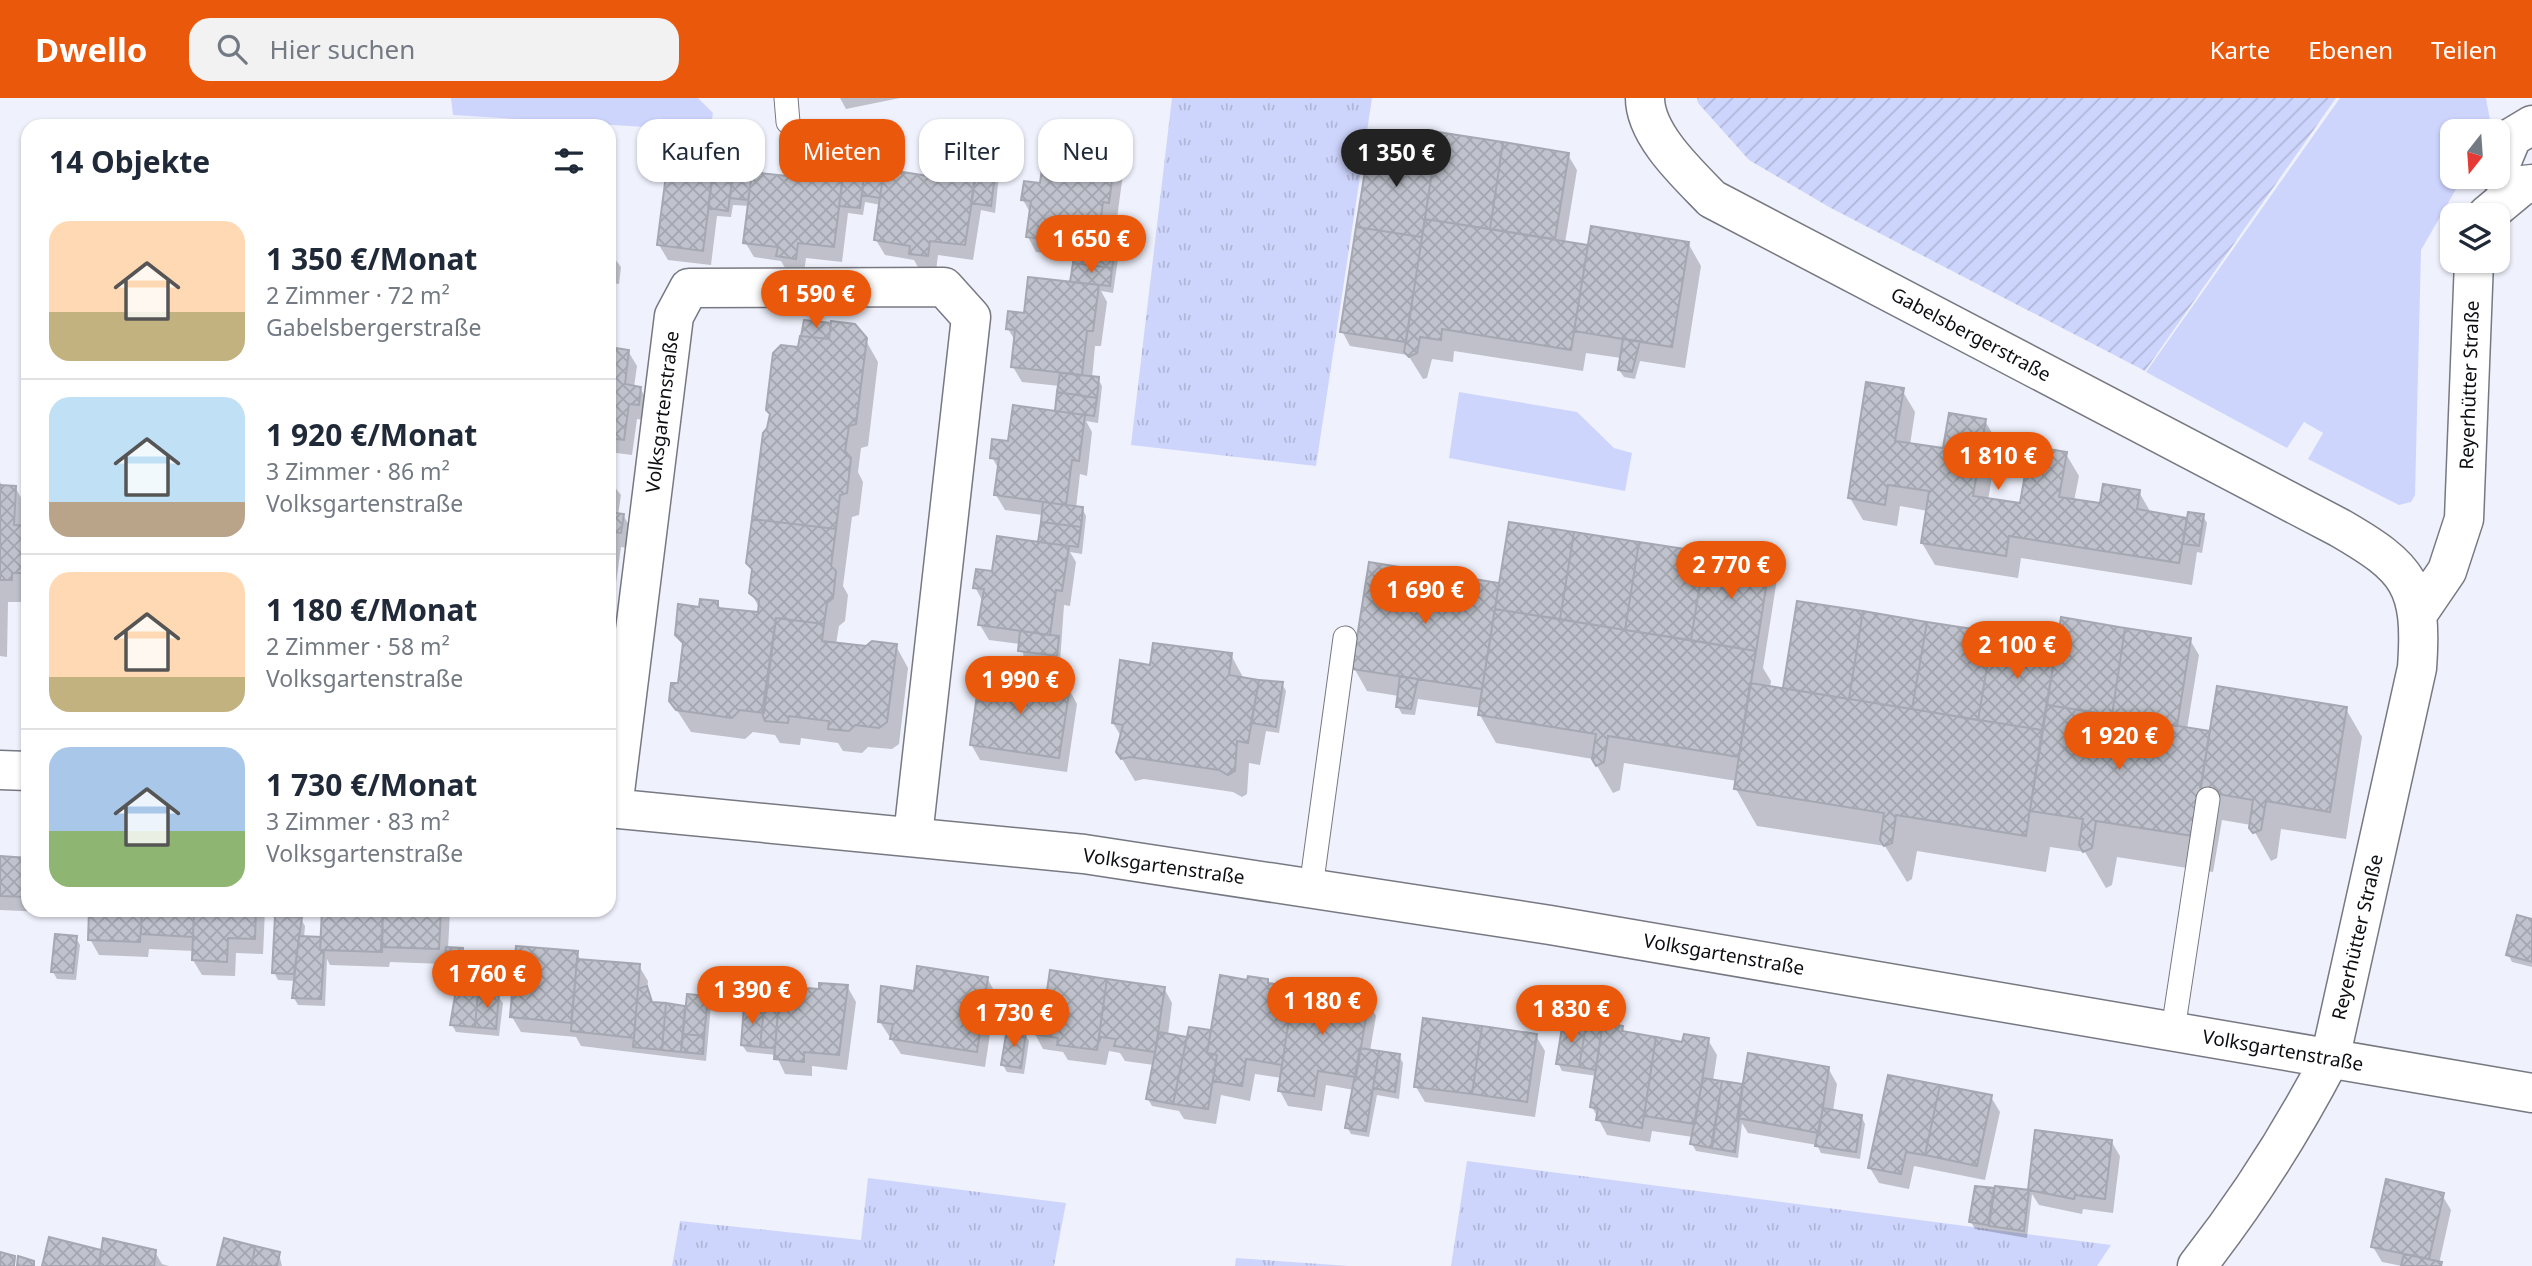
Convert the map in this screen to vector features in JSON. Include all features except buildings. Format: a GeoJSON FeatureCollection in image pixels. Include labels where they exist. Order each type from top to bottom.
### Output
{"type":"FeatureCollection","features":[{"type":"Feature","properties":{"kind":"street","name":"Gabelsbergerstraße"},"geometry":{"type":"LineString","coordinates":[[1645,98],[1645,107],[1666,150],[1712,199],[2340,528]]}},
{"type":"Feature","properties":{"kind":"street"},"geometry":{"type":"LineString","coordinates":[[2510,142],[2512,137],[2532,125]]}},
{"type":"Feature","properties":{"kind":"street"},"geometry":{"type":"LineString","coordinates":[[2501,203],[2523,185],[2532,184]]}},
{"type":"Feature","properties":{"kind":"street","name":"Reyerhütter Straße"},"geometry":{"type":"LineString","coordinates":[[2417,615],[2448,571],[2464,519],[2474,273]]}},
{"type":"Feature","properties":{"kind":"street","name":"Volksgartenstraße"},"geometry":{"type":"LineString","coordinates":[[616,769],[674,316],[689,288],[944,287],[971,317],[913,836]]}},
{"type":"Feature","properties":{"kind":"street","name":"Reyerhütter Straße"},"geometry":{"type":"LineString","coordinates":[[2197,1266],[2236,1217],[2297,1122],[2330,1059],[2417,668],[2417,615],[2408,581],[2384,554],[2340,528]]}},
{"type":"Feature","properties":{"kind":"street"},"geometry":{"type":"LineString","coordinates":[[0,770],[21,771]]}},
{"type":"Feature","properties":{"kind":"street","name":"Volksgartenstraße"},"geometry":{"type":"LineString","coordinates":[[616,808],[1084,854],[1550,925],[2532,1093]]}},
{"type":"Feature","properties":{"kind":"lane"},"geometry":{"type":"LineString","coordinates":[[786,98],[788,119]]}},
{"type":"Feature","properties":{"kind":"lane"},"geometry":{"type":"LineString","coordinates":[[1311,888],[1345,638]]}},
{"type":"Feature","properties":{"kind":"lane"},"geometry":{"type":"LineString","coordinates":[[2173,1030],[2208,799]]}},
{"type":"Feature","properties":{"kind":"green space"},"geometry":{"type":"Polygon","coordinates":[[[451,98],[698,98],[713,113],[712,119],[637,119],[637,126],[616,125],[616,119],[517,119],[453,115],[451,98]]]}},
{"type":"Feature","properties":{"kind":"green space"},"geometry":{"type":"Polygon","coordinates":[[[1172,98],[1372,98],[1316,466],[1131,445],[1172,98]]]}},
{"type":"Feature","properties":{"kind":"green space"},"geometry":{"type":"Polygon","coordinates":[[[1697,98],[2336,98],[2145,371],[1829,207],[1749,160],[1698,103],[1697,98]]]}},
{"type":"Feature","properties":{"kind":"green space"},"geometry":{"type":"Polygon","coordinates":[[[2340,98],[2486,98],[2490,119],[2440,119],[2440,189],[2456,189],[2448,203],[2440,203],[2440,217],[2421,250],[2415,495],[2411,502],[2399,505],[2308,459],[2323,433],[2304,422],[2287,448],[2146,372],[2340,98]]]}},
{"type":"Feature","properties":{"kind":"green space"},"geometry":{"type":"Polygon","coordinates":[[[1459,392],[1577,412],[1614,448],[1632,453],[1625,491],[1449,458],[1459,392]]]}},
{"type":"Feature","properties":{"kind":"green space"},"geometry":{"type":"Polygon","coordinates":[[[1467,1161],[2111,1245],[2097,1266],[1451,1266],[1467,1161]]]}},
{"type":"Feature","properties":{"kind":"green space"},"geometry":{"type":"Polygon","coordinates":[[[868,1178],[1066,1203],[1054,1266],[672,1266],[680,1221],[861,1240],[868,1178]]]}},
{"type":"Feature","properties":{"kind":"green space"},"geometry":{"type":"Polygon","coordinates":[[[1236,1258],[1349,1266],[1235,1266],[1236,1258]]]}}]}
